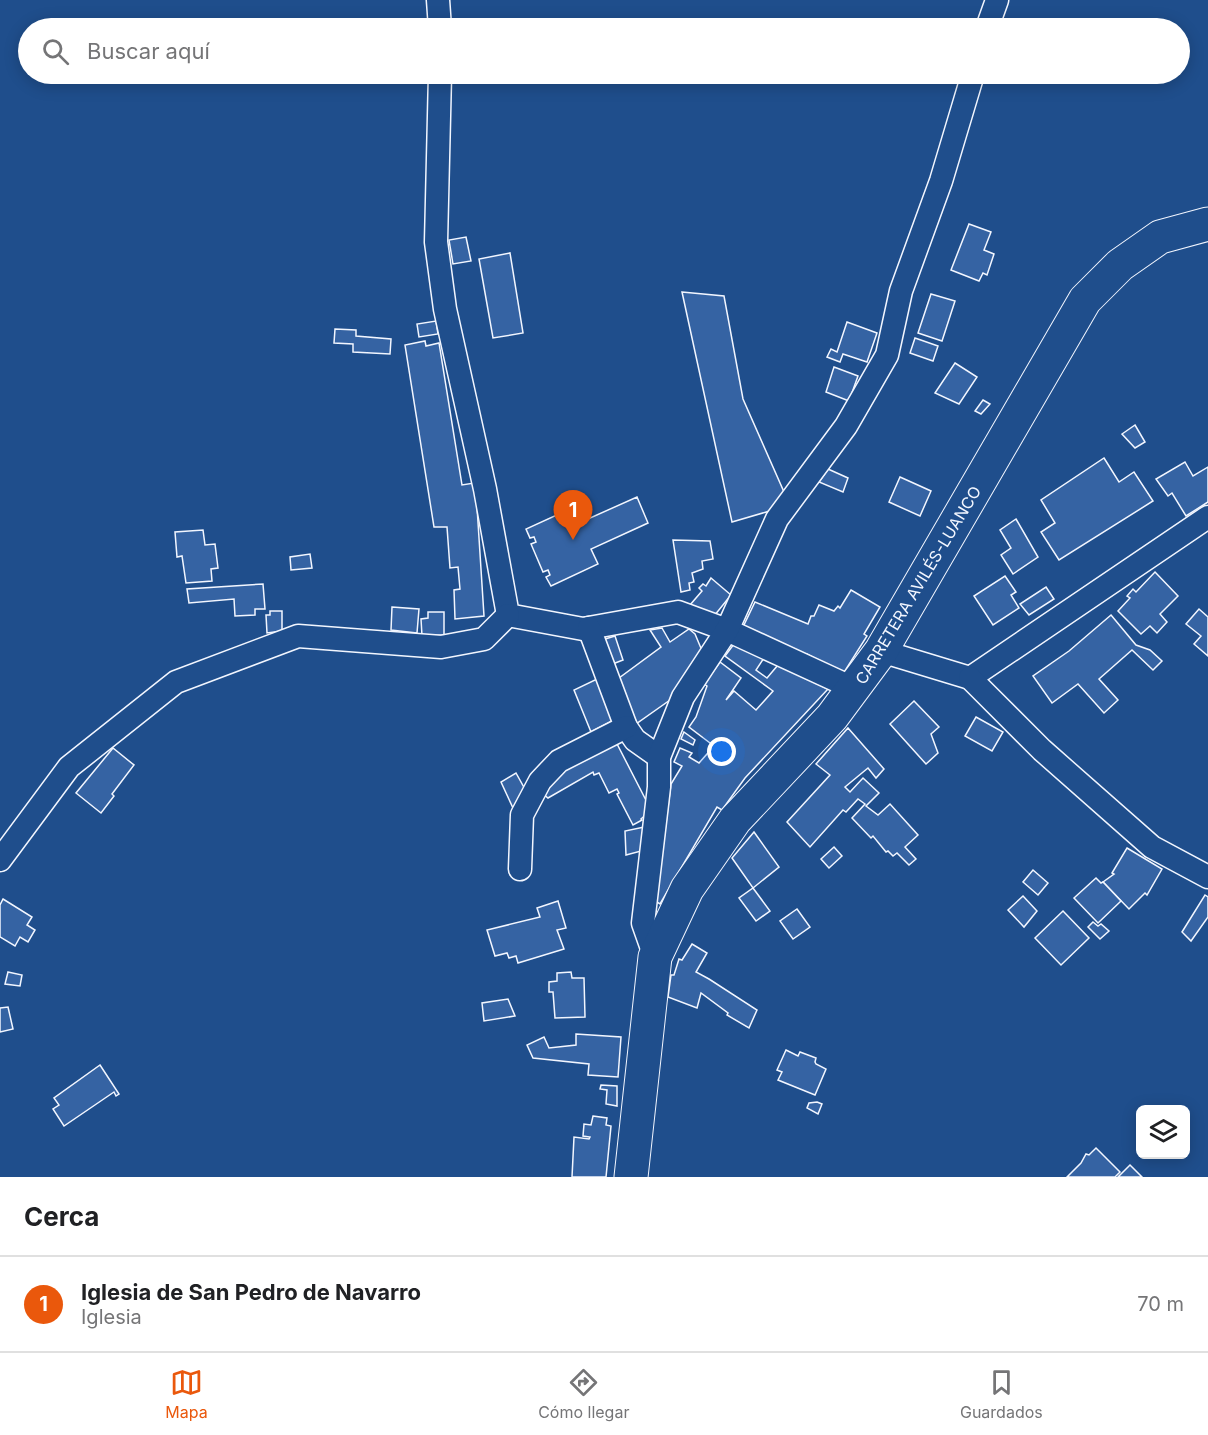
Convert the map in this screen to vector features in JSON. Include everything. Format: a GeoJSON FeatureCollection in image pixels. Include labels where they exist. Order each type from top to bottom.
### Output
{"type":"FeatureCollection","features":[{"type":"Feature","properties":{"kind":"main road","name":"CARRETERA AVILÉS-LUANCO"},"geometry":{"type":"LineString","coordinates":[[631,1177],[655,957],[687,889],[735,820],[832,717],[881,651],[1085,300],[1120,266],[1160,237],[1208,224]]}},
{"type":"Feature","properties":{"kind":"street"},"geometry":{"type":"LineString","coordinates":[[438,0],[439,18]]}},
{"type":"Feature","properties":{"kind":"street"},"geometry":{"type":"LineString","coordinates":[[990,18],[996,0]]}},
{"type":"Feature","properties":{"kind":"street"},"geometry":{"type":"LineString","coordinates":[[440,84],[436,242],[445,309],[486,489],[508,615]]}},
{"type":"Feature","properties":{"kind":"street"},"geometry":{"type":"LineString","coordinates":[[655,957],[643,923],[659,787],[659,757],[683,697],[727,630],[777,519],[846,426],[887,355],[901,291],[941,181],[970,84]]}},
{"type":"Feature","properties":{"kind":"street"},"geometry":{"type":"LineString","coordinates":[[970,678],[1208,517]]}},
{"type":"Feature","properties":{"kind":"street"},"geometry":{"type":"LineString","coordinates":[[508,615],[583,629],[678,612],[727,630],[855,689]]}},
{"type":"Feature","properties":{"kind":"street"},"geometry":{"type":"LineString","coordinates":[[0,860],[69,767],[176,682],[298,636],[441,647],[484,639],[508,615]]}},
{"type":"Feature","properties":{"kind":"street"},"geometry":{"type":"LineString","coordinates":[[589,628],[626,727],[635,741],[659,757]]}},
{"type":"Feature","properties":{"kind":"street"},"geometry":{"type":"LineString","coordinates":[[881,651],[970,678],[1042,750],[1152,847],[1208,877]]}},
{"type":"Feature","properties":{"kind":"street"},"geometry":{"type":"LineString","coordinates":[[520,869],[522,815],[540,781],[559,761],[626,727]]}},
{"type":"Feature","properties":{"kind":"building"},"geometry":{"type":"Polygon","coordinates":[[[969,224],[991,232],[984,250],[994,254],[987,275],[983,273],[979,281],[951,270],[969,224]]]}},
{"type":"Feature","properties":{"kind":"building"},"geometry":{"type":"Polygon","coordinates":[[[466,237],[471,261],[453,264],[449,240],[466,237]]]}},
{"type":"Feature","properties":{"kind":"building"},"geometry":{"type":"Polygon","coordinates":[[[510,253],[523,333],[493,338],[479,259],[510,253]]]}},
{"type":"Feature","properties":{"kind":"building"},"geometry":{"type":"Polygon","coordinates":[[[682,292],[724,296],[743,399],[784,492],[773,510],[732,522],[682,292]]]}},
{"type":"Feature","properties":{"kind":"building"},"geometry":{"type":"Polygon","coordinates":[[[931,294],[955,301],[942,341],[918,333],[931,294]]]}},
{"type":"Feature","properties":{"kind":"building"},"geometry":{"type":"Polygon","coordinates":[[[436,321],[438,334],[419,337],[417,324],[436,321]]]}},
{"type":"Feature","properties":{"kind":"building"},"geometry":{"type":"Polygon","coordinates":[[[847,322],[877,333],[867,362],[843,354],[840,362],[827,357],[831,349],[837,352],[847,322]]]}},
{"type":"Feature","properties":{"kind":"building"},"geometry":{"type":"Polygon","coordinates":[[[335,329],[356,330],[356,336],[391,339],[390,354],[353,352],[353,344],[334,343],[335,329]]]}},
{"type":"Feature","properties":{"kind":"building"},"geometry":{"type":"Polygon","coordinates":[[[915,338],[938,346],[933,361],[910,353],[915,338]]]}},
{"type":"Feature","properties":{"kind":"building"},"geometry":{"type":"Polygon","coordinates":[[[425,341],[426,346],[439,343],[462,485],[474,483],[476,491],[484,616],[455,619],[454,590],[460,589],[458,567],[450,568],[447,527],[434,527],[405,345],[425,341]]]}},
{"type":"Feature","properties":{"kind":"building"},"geometry":{"type":"Polygon","coordinates":[[[955,363],[977,377],[959,404],[935,393],[955,363]]]}},
{"type":"Feature","properties":{"kind":"building"},"geometry":{"type":"Polygon","coordinates":[[[834,367],[858,376],[849,401],[826,392],[834,367]]]}},
{"type":"Feature","properties":{"kind":"building"},"geometry":{"type":"Polygon","coordinates":[[[983,400],[990,404],[981,414],[975,411],[983,400]]]}},
{"type":"Feature","properties":{"kind":"building"},"geometry":{"type":"Polygon","coordinates":[[[1135,425],[1145,442],[1135,448],[1122,434],[1135,425]]]}},
{"type":"Feature","properties":{"kind":"building"},"geometry":{"type":"Polygon","coordinates":[[[1104,458],[1119,482],[1134,472],[1153,501],[1059,560],[1041,532],[1055,523],[1041,500],[1104,458]]]}},
{"type":"Feature","properties":{"kind":"building"},"geometry":{"type":"Polygon","coordinates":[[[1185,462],[1193,476],[1208,467],[1208,502],[1186,516],[1172,493],[1168,496],[1156,479],[1185,462]]]}},
{"type":"Feature","properties":{"kind":"building"},"geometry":{"type":"Polygon","coordinates":[[[828,469],[848,478],[843,492],[819,482],[828,469]]]}},
{"type":"Feature","properties":{"kind":"building"},"geometry":{"type":"Polygon","coordinates":[[[900,477],[931,491],[920,516],[889,502],[900,477]]]}},
{"type":"Feature","properties":{"kind":"building"},"geometry":{"type":"Polygon","coordinates":[[[637,497],[648,523],[591,549],[598,564],[551,586],[546,577],[550,575],[548,570],[543,572],[531,544],[536,542],[534,537],[530,538],[526,529],[572,508],[579,523],[637,497]]]}},
{"type":"Feature","properties":{"kind":"building"},"geometry":{"type":"Polygon","coordinates":[[[1016,519],[1038,557],[1013,574],[1001,555],[1011,548],[1000,530],[1016,519]]]}},
{"type":"Feature","properties":{"kind":"building"},"geometry":{"type":"Polygon","coordinates":[[[203,530],[205,545],[215,544],[218,568],[211,569],[212,581],[186,583],[182,556],[177,557],[175,532],[203,530]]]}},
{"type":"Feature","properties":{"kind":"building"},"geometry":{"type":"Polygon","coordinates":[[[673,540],[710,541],[713,559],[702,561],[703,569],[692,573],[694,582],[689,583],[690,590],[681,592],[673,540]]]}},
{"type":"Feature","properties":{"kind":"building"},"geometry":{"type":"Polygon","coordinates":[[[310,554],[312,568],[291,570],[290,557],[310,554]]]}},
{"type":"Feature","properties":{"kind":"building"},"geometry":{"type":"Polygon","coordinates":[[[1155,572],[1178,596],[1160,614],[1167,622],[1157,633],[1150,626],[1141,634],[1118,611],[1130,598],[1127,596],[1133,589],[1136,592],[1155,572]]]}},
{"type":"Feature","properties":{"kind":"building"},"geometry":{"type":"Polygon","coordinates":[[[1005,576],[1016,592],[1011,595],[1019,608],[993,625],[974,596],[1005,576]]]}},
{"type":"Feature","properties":{"kind":"building"},"geometry":{"type":"Polygon","coordinates":[[[711,578],[731,595],[710,621],[690,605],[702,591],[699,588],[703,584],[706,586],[711,578]]]}},
{"type":"Feature","properties":{"kind":"building"},"geometry":{"type":"Polygon","coordinates":[[[263,584],[265,609],[255,609],[255,615],[235,616],[234,599],[189,603],[187,589],[263,584]]]}},
{"type":"Feature","properties":{"kind":"building"},"geometry":{"type":"Polygon","coordinates":[[[1046,587],[1054,599],[1029,615],[1020,604],[1046,587]]]}},
{"type":"Feature","properties":{"kind":"building"},"geometry":{"type":"Polygon","coordinates":[[[851,590],[880,607],[864,634],[867,636],[843,674],[807,654],[806,656],[743,627],[755,602],[808,624],[819,605],[834,611],[838,606],[840,608],[851,590]]]}},
{"type":"Feature","properties":{"kind":"building"},"geometry":{"type":"Polygon","coordinates":[[[392,607],[419,609],[417,633],[391,630],[392,607]]]}},
{"type":"Feature","properties":{"kind":"building"},"geometry":{"type":"Polygon","coordinates":[[[1199,609],[1208,617],[1208,656],[1194,644],[1201,636],[1186,624],[1199,609]]]}},
{"type":"Feature","properties":{"kind":"building"},"geometry":{"type":"Polygon","coordinates":[[[270,611],[282,611],[282,631],[267,633],[266,615],[270,615],[270,611]]]}},
{"type":"Feature","properties":{"kind":"building"},"geometry":{"type":"Polygon","coordinates":[[[428,612],[444,612],[444,635],[422,636],[421,619],[428,618],[428,612]]]}},
{"type":"Feature","properties":{"kind":"building"},"geometry":{"type":"Polygon","coordinates":[[[1111,615],[1136,645],[1150,650],[1162,661],[1153,670],[1132,650],[1099,679],[1118,700],[1104,713],[1078,684],[1052,703],[1033,676],[1069,651],[1111,615]]]}},
{"type":"Feature","properties":{"kind":"building"},"geometry":{"type":"Polygon","coordinates":[[[662,628],[670,642],[689,629],[695,634],[703,653],[702,662],[670,700],[633,726],[615,681],[661,647],[650,630],[662,628]]]}},
{"type":"Feature","properties":{"kind":"building"},"geometry":{"type":"Polygon","coordinates":[[[615,636],[623,660],[610,665],[602,640],[615,636]]]}},
{"type":"Feature","properties":{"kind":"building"},"geometry":{"type":"Polygon","coordinates":[[[734,644],[764,658],[756,670],[767,678],[778,665],[828,689],[745,778],[722,810],[717,807],[660,904],[652,899],[663,847],[671,784],[682,766],[674,762],[680,748],[692,753],[689,757],[699,763],[714,746],[689,727],[696,717],[707,686],[704,684],[720,662],[741,678],[726,700],[734,691],[756,710],[773,691],[725,656],[734,644]]]}},
{"type":"Feature","properties":{"kind":"building"},"geometry":{"type":"Polygon","coordinates":[[[597,679],[614,720],[591,732],[574,690],[597,679]]]}},
{"type":"Feature","properties":{"kind":"building"},"geometry":{"type":"Polygon","coordinates":[[[914,701],[939,727],[931,734],[938,753],[926,764],[890,724],[914,701]]]}},
{"type":"Feature","properties":{"kind":"building"},"geometry":{"type":"Polygon","coordinates":[[[976,717],[1003,732],[992,751],[965,736],[976,717]]]}},
{"type":"Feature","properties":{"kind":"building"},"geometry":{"type":"Polygon","coordinates":[[[848,728],[884,769],[876,778],[868,768],[845,787],[850,792],[863,778],[879,793],[866,806],[878,815],[890,804],[918,835],[905,847],[916,859],[909,865],[897,853],[893,856],[888,851],[886,852],[873,836],[871,838],[852,818],[865,804],[858,799],[846,812],[843,810],[810,847],[787,822],[830,775],[816,764],[848,728]]]}},
{"type":"Feature","properties":{"kind":"building"},"geometry":{"type":"Polygon","coordinates":[[[684,732],[695,740],[693,745],[681,739],[684,732]]]}},
{"type":"Feature","properties":{"kind":"building"},"geometry":{"type":"Polygon","coordinates":[[[614,738],[651,810],[642,820],[633,825],[617,794],[619,793],[617,789],[609,793],[599,773],[594,775],[593,772],[548,798],[542,793],[560,768],[614,738]]]}},
{"type":"Feature","properties":{"kind":"building"},"geometry":{"type":"Polygon","coordinates":[[[113,748],[134,765],[101,813],[76,793],[113,748]]]}},
{"type":"Feature","properties":{"kind":"building"},"geometry":{"type":"Polygon","coordinates":[[[516,773],[526,791],[513,808],[501,782],[516,773]]]}},
{"type":"Feature","properties":{"kind":"building"},"geometry":{"type":"Polygon","coordinates":[[[649,826],[645,850],[626,855],[625,831],[649,826]]]}},
{"type":"Feature","properties":{"kind":"building"},"geometry":{"type":"Polygon","coordinates":[[[754,832],[779,867],[753,888],[732,858],[754,832]]]}},
{"type":"Feature","properties":{"kind":"building"},"geometry":{"type":"Polygon","coordinates":[[[834,847],[842,856],[829,868],[821,859],[834,847]]]}},
{"type":"Feature","properties":{"kind":"building"},"geometry":{"type":"Polygon","coordinates":[[[1127,848],[1162,869],[1147,895],[1145,893],[1129,909],[1103,882],[1114,874],[1112,873],[1127,848]]]}},
{"type":"Feature","properties":{"kind":"building"},"geometry":{"type":"Polygon","coordinates":[[[1033,870],[1048,883],[1038,895],[1023,882],[1033,870]]]}},
{"type":"Feature","properties":{"kind":"building"},"geometry":{"type":"Polygon","coordinates":[[[1096,878],[1121,901],[1098,923],[1074,898],[1096,878]]]}},
{"type":"Feature","properties":{"kind":"building"},"geometry":{"type":"Polygon","coordinates":[[[753,888],[770,911],[756,921],[739,898],[753,888]]]}},
{"type":"Feature","properties":{"kind":"building"},"geometry":{"type":"Polygon","coordinates":[[[1205,895],[1208,897],[1208,917],[1191,941],[1182,932],[1205,895]]]}},
{"type":"Feature","properties":{"kind":"building"},"geometry":{"type":"Polygon","coordinates":[[[1023,896],[1037,911],[1024,927],[1008,910],[1023,896]]]}},
{"type":"Feature","properties":{"kind":"building"},"geometry":{"type":"Polygon","coordinates":[[[3,899],[32,917],[27,925],[35,930],[28,942],[20,937],[15,946],[0,937],[0,905],[3,899]]]}},
{"type":"Feature","properties":{"kind":"building"},"geometry":{"type":"Polygon","coordinates":[[[558,901],[566,928],[557,930],[564,949],[518,963],[516,956],[509,958],[507,953],[495,956],[487,930],[540,917],[537,908],[558,901]]]}},
{"type":"Feature","properties":{"kind":"building"},"geometry":{"type":"Polygon","coordinates":[[[797,909],[810,927],[793,939],[780,921],[797,909]]]}},
{"type":"Feature","properties":{"kind":"building"},"geometry":{"type":"Polygon","coordinates":[[[1063,911],[1089,938],[1061,965],[1035,938],[1063,911]]]}},
{"type":"Feature","properties":{"kind":"building"},"geometry":{"type":"Polygon","coordinates":[[[1093,922],[1098,926],[1101,924],[1109,931],[1100,939],[1088,927],[1093,922]]]}},
{"type":"Feature","properties":{"kind":"building"},"geometry":{"type":"Polygon","coordinates":[[[692,944],[707,953],[696,972],[757,1010],[749,1028],[727,1015],[728,1013],[701,993],[697,1008],[668,997],[671,975],[674,975],[679,959],[682,960],[692,944]]]}},
{"type":"Feature","properties":{"kind":"building"},"geometry":{"type":"Polygon","coordinates":[[[8,972],[22,975],[20,986],[5,984],[8,972]]]}},
{"type":"Feature","properties":{"kind":"building"},"geometry":{"type":"Polygon","coordinates":[[[571,972],[572,978],[584,978],[585,1017],[555,1018],[553,992],[549,992],[549,982],[557,981],[557,973],[571,972]]]}},
{"type":"Feature","properties":{"kind":"building"},"geometry":{"type":"Polygon","coordinates":[[[508,999],[515,1016],[484,1021],[482,1003],[508,999]]]}},
{"type":"Feature","properties":{"kind":"building"},"geometry":{"type":"Polygon","coordinates":[[[8,1007],[13,1029],[0,1032],[0,1008],[8,1007]]]}},
{"type":"Feature","properties":{"kind":"building"},"geometry":{"type":"Polygon","coordinates":[[[576,1034],[621,1037],[618,1077],[588,1075],[589,1064],[533,1058],[527,1045],[544,1037],[549,1048],[576,1045],[576,1034]]]}},
{"type":"Feature","properties":{"kind":"building"},"geometry":{"type":"Polygon","coordinates":[[[786,1050],[798,1056],[800,1052],[816,1058],[816,1064],[826,1069],[815,1095],[778,1080],[782,1072],[777,1070],[786,1050]]]}},
{"type":"Feature","properties":{"kind":"building"},"geometry":{"type":"Polygon","coordinates":[[[100,1065],[119,1094],[116,1096],[114,1092],[64,1126],[53,1109],[59,1105],[54,1098],[100,1065]]]}},
{"type":"Feature","properties":{"kind":"building"},"geometry":{"type":"Polygon","coordinates":[[[601,1085],[617,1086],[617,1106],[606,1104],[607,1090],[600,1089],[601,1085]]]}},
{"type":"Feature","properties":{"kind":"building"},"geometry":{"type":"Polygon","coordinates":[[[809,1103],[822,1104],[818,1114],[807,1108],[809,1103]]]}},
{"type":"Feature","properties":{"kind":"building"},"geometry":{"type":"Polygon","coordinates":[[[593,1116],[607,1118],[606,1125],[611,1126],[606,1177],[572,1177],[574,1137],[589,1139],[590,1137],[583,1136],[584,1124],[591,1125],[593,1116]]]}},
{"type":"Feature","properties":{"kind":"building"},"geometry":{"type":"Polygon","coordinates":[[[1096,1148],[1120,1172],[1115,1177],[1067,1177],[1081,1163],[1086,1154],[1089,1155],[1096,1148]]]}},
{"type":"Feature","properties":{"kind":"building"},"geometry":{"type":"Polygon","coordinates":[[[1130,1165],[1142,1177],[1118,1177],[1130,1165]]]}},
{"type":"Feature","properties":{"kind":"place","name":"Iglesia de San Pedro de Navarro"},"geometry":{"type":"Point","coordinates":[573,540]}}]}
